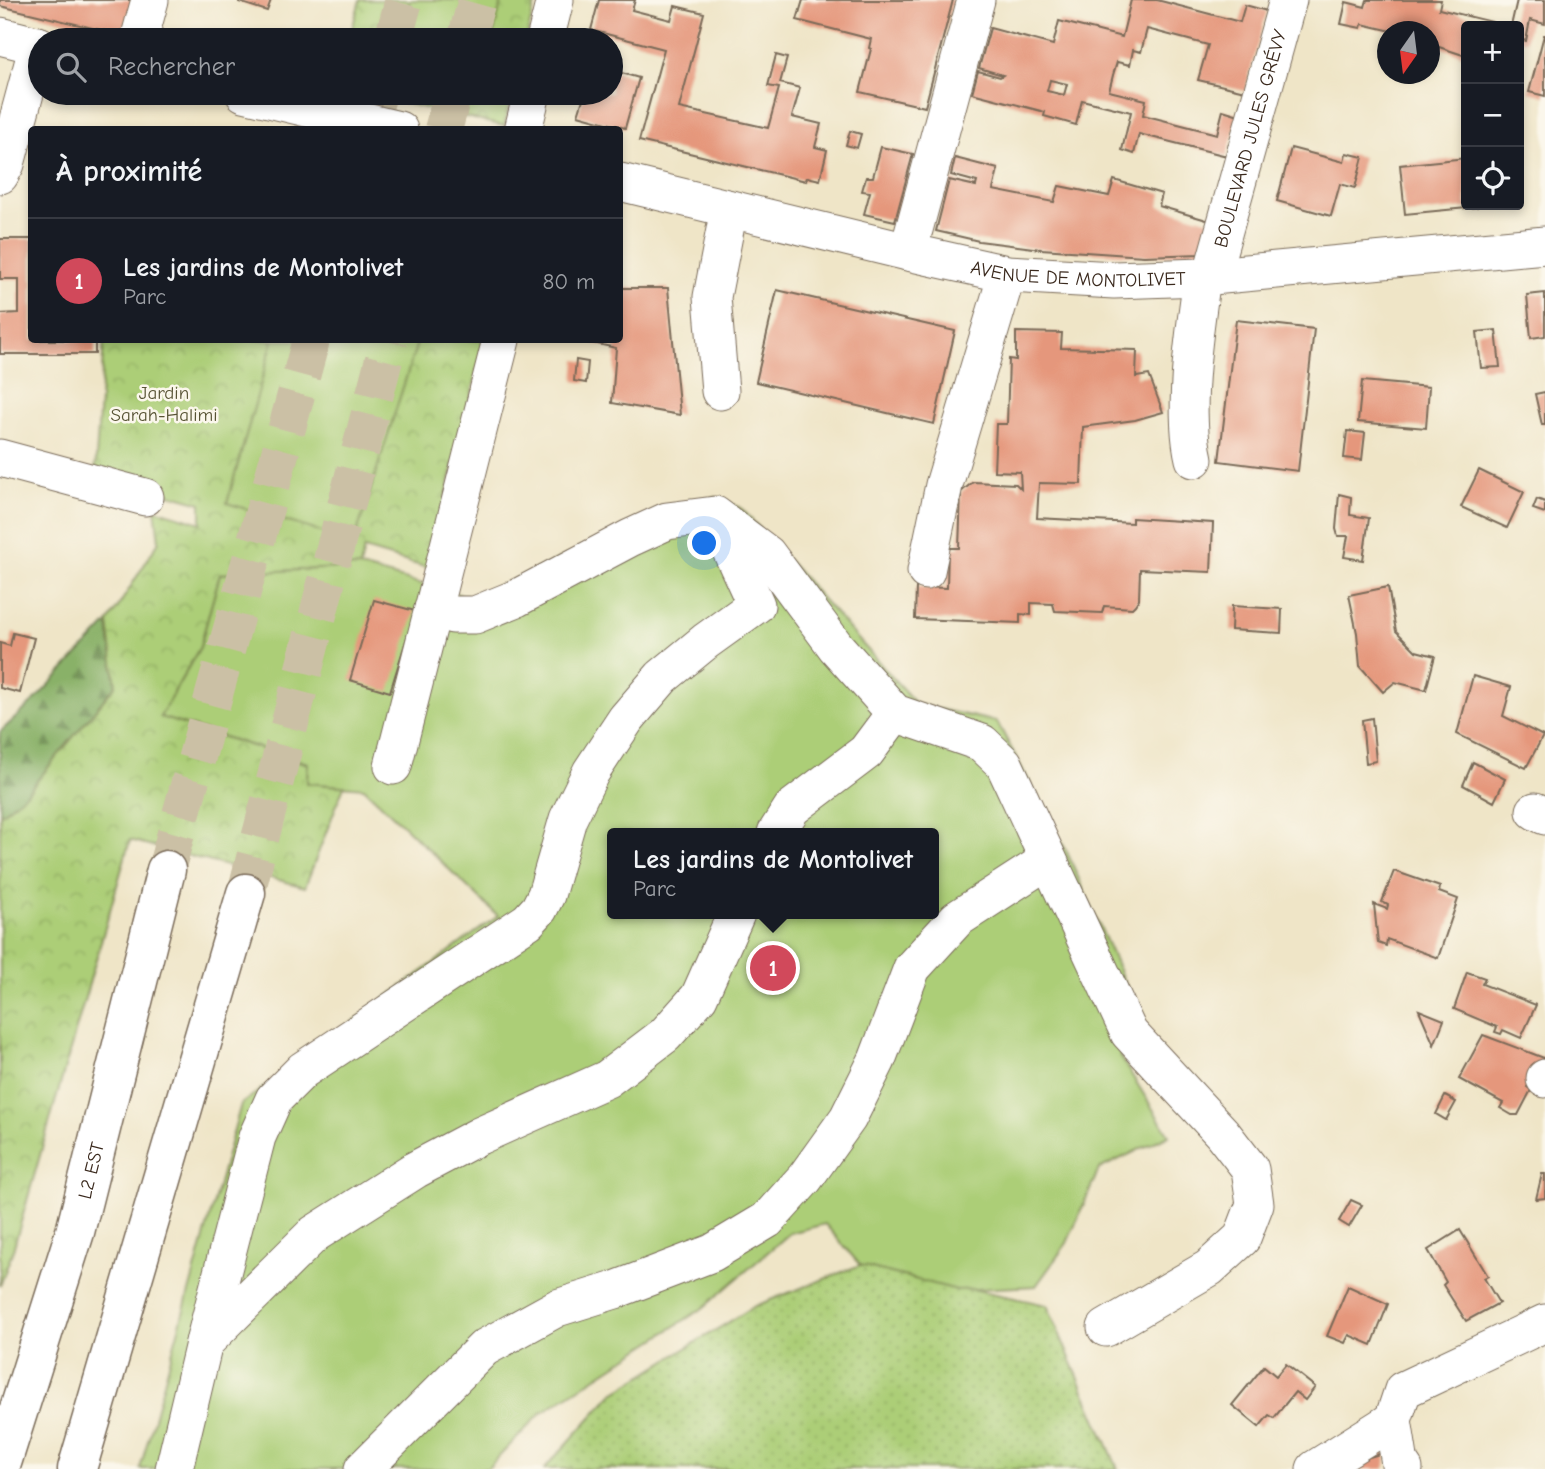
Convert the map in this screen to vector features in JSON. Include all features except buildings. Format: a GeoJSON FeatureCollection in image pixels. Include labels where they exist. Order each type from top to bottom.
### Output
{"type":"FeatureCollection","features":[{"type":"Feature","properties":{"kind":"highway","name":"L2 EST"},"geometry":{"type":"LineString","coordinates":[[0,1469],[75,1232],[166,870]]}},
{"type":"Feature","properties":{"kind":"highway"},"geometry":{"type":"LineString","coordinates":[[77,1469],[246,893]]}},
{"type":"Feature","properties":{"kind":"street"},"geometry":{"type":"LineString","coordinates":[[142,28],[150,0]]}},
{"type":"Feature","properties":{"kind":"street"},"geometry":{"type":"LineString","coordinates":[[548,28],[555,0]]}},
{"type":"Feature","properties":{"kind":"street"},"geometry":{"type":"LineString","coordinates":[[908,252],[976,0]]}},
{"type":"Feature","properties":{"kind":"street","name":"BOULEVARD JULES GRÉVY"},"geometry":{"type":"LineString","coordinates":[[1194,459],[1189,437],[1194,338],[1206,277],[1288,0]]}},
{"type":"Feature","properties":{"kind":"street"},"geometry":{"type":"LineString","coordinates":[[0,36],[28,43]]}},
{"type":"Feature","properties":{"kind":"street"},"geometry":{"type":"LineString","coordinates":[[0,175],[6,164],[28,85]]}},
{"type":"Feature","properties":{"kind":"street"},"geometry":{"type":"LineString","coordinates":[[294,105],[382,126]]}},
{"type":"Feature","properties":{"kind":"street"},"geometry":{"type":"LineString","coordinates":[[524,126],[529,105]]}},
{"type":"Feature","properties":{"kind":"street","name":"AVENUE DE MONTOLIVET"},"geometry":{"type":"LineString","coordinates":[[623,183],[1007,274],[1114,280],[1206,277],[1545,245]]}},
{"type":"Feature","properties":{"kind":"street"},"geometry":{"type":"LineString","coordinates":[[720,391],[712,297],[729,209]]}},
{"type":"Feature","properties":{"kind":"street"},"geometry":{"type":"LineString","coordinates":[[926,571],[944,485],[1007,274]]}},
{"type":"Feature","properties":{"kind":"street"},"geometry":{"type":"LineString","coordinates":[[393,766],[500,343]]}},
{"type":"Feature","properties":{"kind":"street"},"geometry":{"type":"LineString","coordinates":[[0,458],[145,497]]}},
{"type":"Feature","properties":{"kind":"street"},"geometry":{"type":"LineString","coordinates":[[432,610],[453,615],[475,615],[517,598],[667,521],[715,515],[767,554],[836,647],[895,713],[982,743],[1004,764],[1129,1033],[1222,1133],[1250,1170],[1255,1204],[1242,1238],[1209,1268],[1106,1328]]}},
{"type":"Feature","properties":{"kind":"street"},"geometry":{"type":"LineString","coordinates":[[174,1469],[257,1138],[274,1099],[303,1070],[528,921],[539,909],[546,895],[568,819],[591,772],[626,719],[662,677],[706,641],[756,606],[715,515]]}},
{"type":"Feature","properties":{"kind":"street"},"geometry":{"type":"LineString","coordinates":[[779,828],[792,808],[866,752],[895,713]]}},
{"type":"Feature","properties":{"kind":"street"},"geometry":{"type":"LineString","coordinates":[[363,1469],[484,1348],[557,1308],[615,1290],[712,1253],[768,1220],[805,1178],[848,1118],[877,1060],[912,968],[957,919],[1048,860]]}},
{"type":"Feature","properties":{"kind":"street"},"geometry":{"type":"LineString","coordinates":[[204,1342],[314,1234],[415,1170],[468,1142],[607,1079],[665,1035],[698,997],[734,919]]}},
{"type":"Feature","properties":{"kind":"street"},"geometry":{"type":"LineString","coordinates":[[1404,1469],[1400,1464],[1393,1420],[1403,1390],[1545,1323]]}},
{"type":"Feature","properties":{"kind":"street"},"geometry":{"type":"LineString","coordinates":[[1315,1469],[1393,1420]]}},
{"type":"Feature","properties":{"kind":"green space"},"geometry":{"type":"Polygon","coordinates":[[[360,0],[536,0],[529,28],[352,28],[360,0]]]}},
{"type":"Feature","properties":{"kind":"green space"},"geometry":{"type":"Polygon","coordinates":[[[410,0],[502,0],[495,28],[403,28],[410,0]]]}},
{"type":"Feature","properties":{"kind":"green space"},"geometry":{"type":"Polygon","coordinates":[[[413,105],[509,105],[504,126],[413,105]]]}},
{"type":"Feature","properties":{"kind":"green space","name":"Jardin Sarah-Halimi"},"geometry":{"type":"Polygon","coordinates":[[[104,343],[484,343],[428,568],[364,549],[360,567],[220,574],[200,647],[160,717],[308,764],[307,783],[344,786],[305,887],[130,840],[13,1250],[0,1286],[0,815],[28,792],[116,685],[108,623],[159,541],[155,509],[201,523],[201,503],[95,473],[104,343]]]}},
{"type":"Feature","properties":{"kind":"green space"},"geometry":{"type":"Polygon","coordinates":[[[272,343],[417,343],[354,542],[227,503],[272,343]]]}},
{"type":"Feature","properties":{"kind":"green space"},"geometry":{"type":"Polygon","coordinates":[[[715,497],[741,508],[916,704],[997,722],[1066,850],[1141,1020],[1120,1056],[1169,1135],[1099,1169],[1067,1243],[1036,1286],[957,1290],[860,1265],[825,1224],[790,1233],[703,1308],[541,1413],[487,1469],[140,1469],[241,1104],[498,916],[364,788],[307,783],[308,763],[160,717],[200,647],[220,574],[360,567],[473,598],[630,527],[715,497]]]}},
{"type":"Feature","properties":{"kind":"green space"},"geometry":{"type":"Polygon","coordinates":[[[108,623],[116,685],[28,792],[0,815],[0,732],[34,701],[108,623]]]}},
{"type":"Feature","properties":{"kind":"green space"},"geometry":{"type":"Polygon","coordinates":[[[860,1265],[1047,1305],[1118,1469],[544,1469],[612,1394],[755,1306],[860,1265]]]}},
{"type":"Feature","properties":{"kind":"tunnel"},"geometry":{"type":"LineString","coordinates":[[396,28],[404,0]]}},
{"type":"Feature","properties":{"kind":"tunnel"},"geometry":{"type":"LineString","coordinates":[[469,28],[477,0]]}},
{"type":"Feature","properties":{"kind":"tunnel"},"geometry":{"type":"LineString","coordinates":[[369,126],[375,105]]}},
{"type":"Feature","properties":{"kind":"tunnel"},"geometry":{"type":"LineString","coordinates":[[444,126],[450,105]]}},
{"type":"Feature","properties":{"kind":"tunnel"},"geometry":{"type":"LineString","coordinates":[[166,870],[310,343]]}},
{"type":"Feature","properties":{"kind":"tunnel"},"geometry":{"type":"LineString","coordinates":[[246,893],[388,343]]}},
{"type":"Feature","properties":{"kind":"place","name":"Les jardins de Montolivet"},"geometry":{"type":"Point","coordinates":[773,968]}}]}
